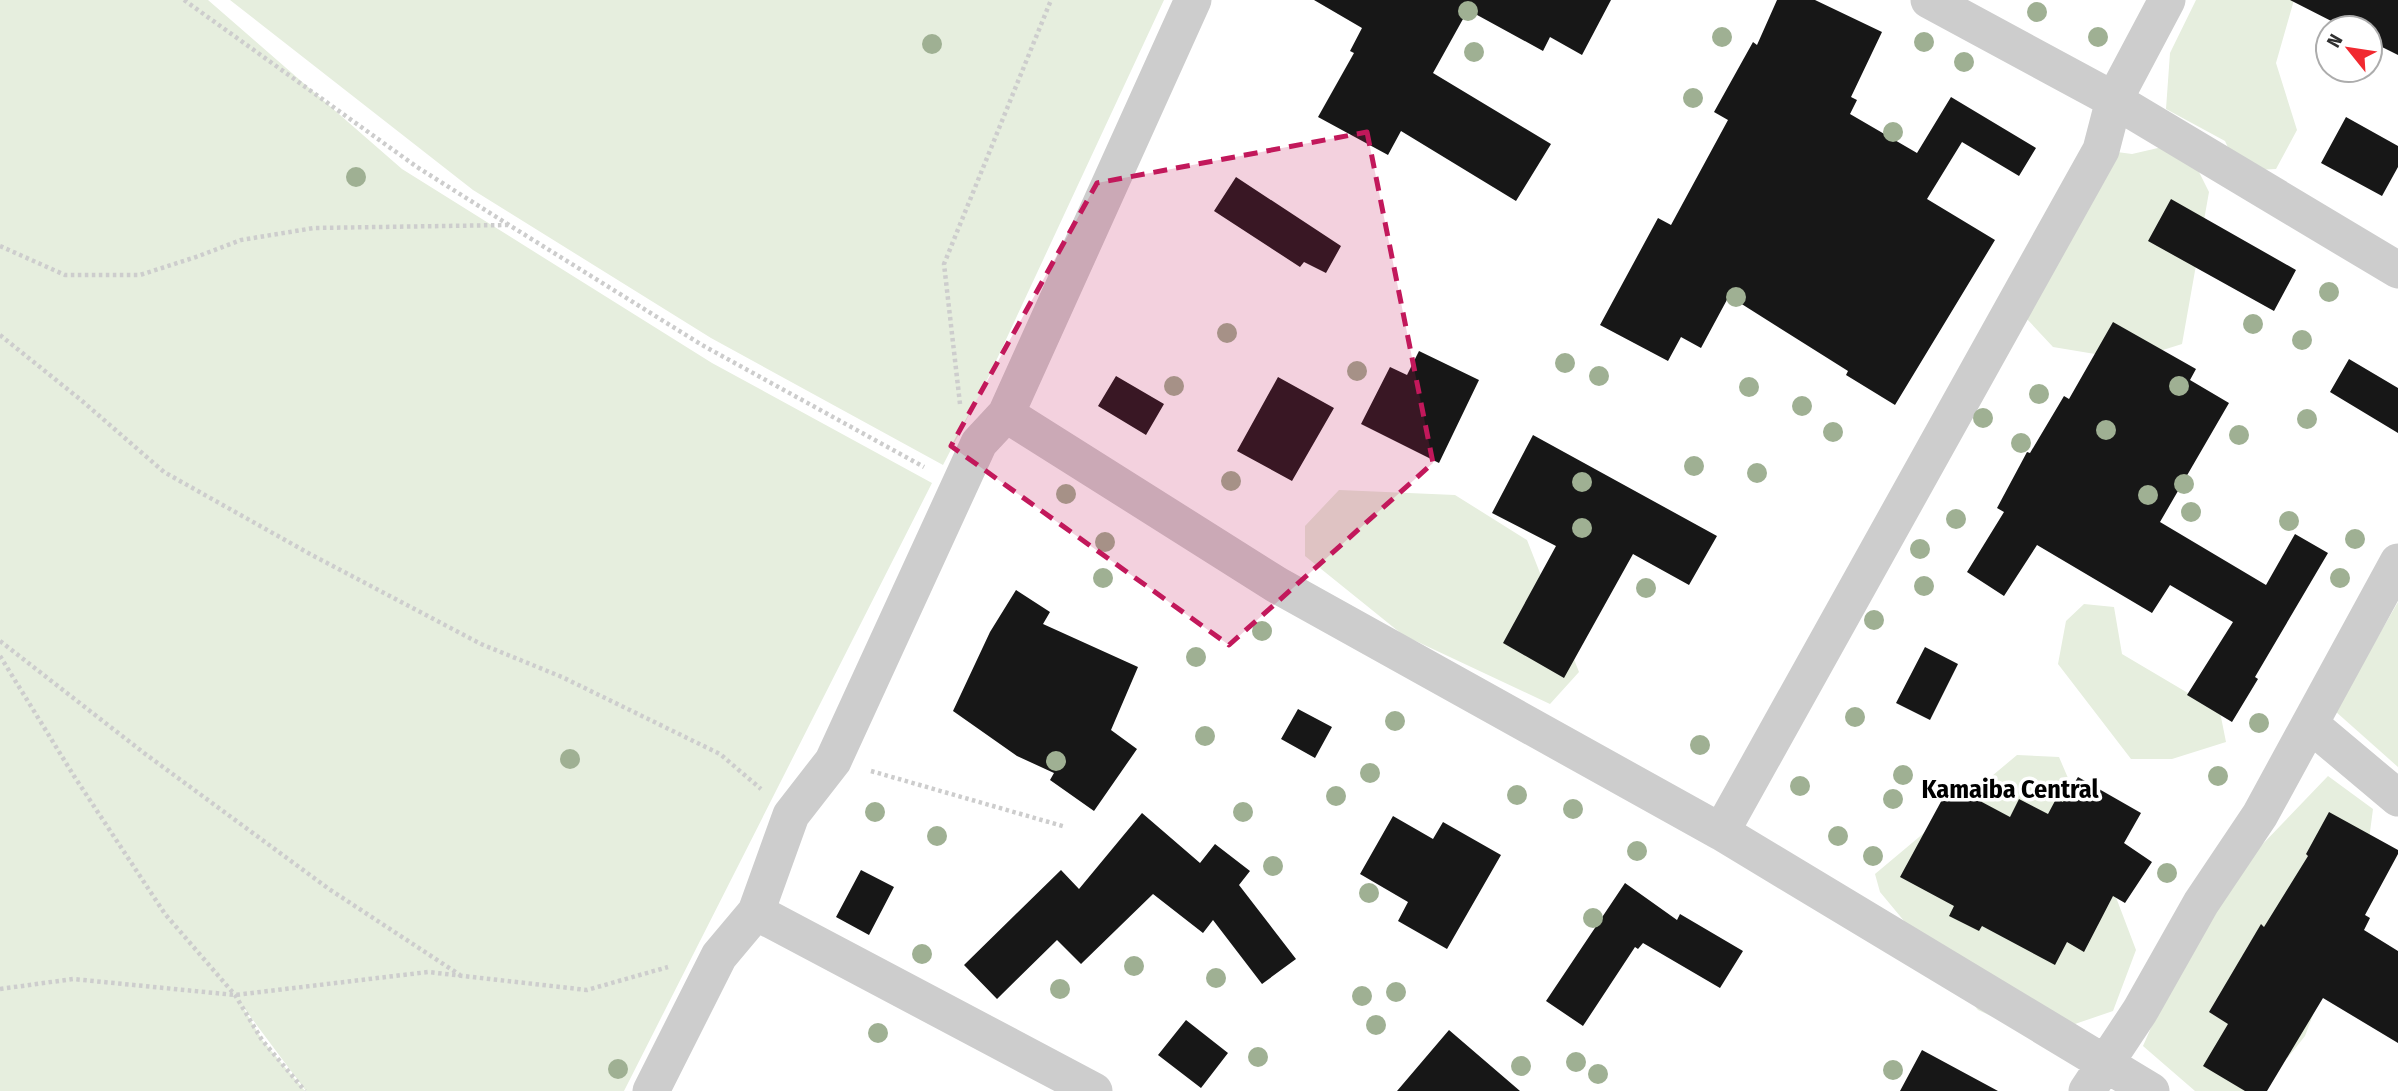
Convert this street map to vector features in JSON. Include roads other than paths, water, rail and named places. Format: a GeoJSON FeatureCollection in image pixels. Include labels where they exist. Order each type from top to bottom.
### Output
{"type":"FeatureCollection","features":[{"type":"Feature","properties":{"kind":"street"},"geometry":{"type":"LineString","coordinates":[[651,1091],[719,956],[755,912],[791,815],[833,761],[979,443],[1006,414],[1193,0]]}},
{"type":"Feature","properties":{"kind":"street"},"geometry":{"type":"LineString","coordinates":[[1929,0],[2114,100],[2398,270]]}},
{"type":"Feature","properties":{"kind":"street"},"geometry":{"type":"LineString","coordinates":[[1721,832],[2101,150],[2114,100],[2167,0]]}},
{"type":"Feature","properties":{"kind":"street"},"geometry":{"type":"LineString","coordinates":[[1006,414],[1277,585],[1721,832],[2097,1077],[2151,1091]]}},
{"type":"Feature","properties":{"kind":"street"},"geometry":{"type":"LineString","coordinates":[[2097,1077],[2202,903],[2260,815],[2398,562]]}},
{"type":"Feature","properties":{"kind":"street"},"geometry":{"type":"LineString","coordinates":[[2311,725],[2398,797]]}},
{"type":"Feature","properties":{"kind":"street"},"geometry":{"type":"LineString","coordinates":[[755,912],[1094,1091]]}},
{"type":"Feature","properties":{"kind":"district","name":"Kamaiba Central"},"geometry":{"type":"Point","coordinates":[2010,789]}}]}
